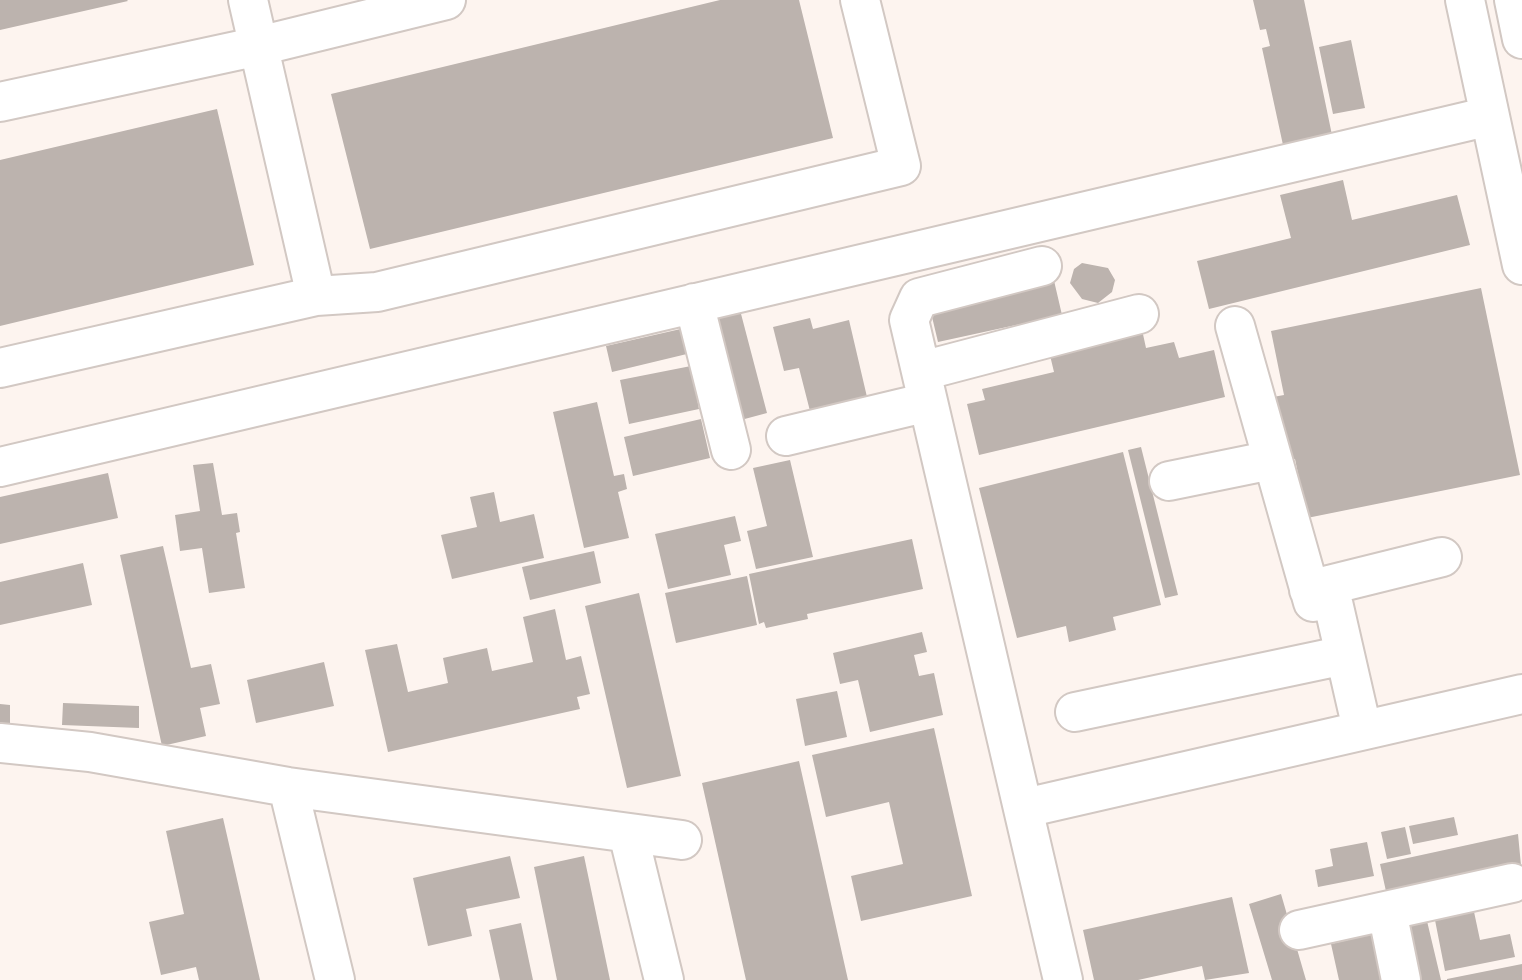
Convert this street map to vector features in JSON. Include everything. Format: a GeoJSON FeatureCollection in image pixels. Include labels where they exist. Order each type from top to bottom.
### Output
{"type":"FeatureCollection","features":[{"type":"Feature","properties":{"kind":"street"},"geometry":{"type":"LineString","coordinates":[[248,0],[316,296]]}},
{"type":"Feature","properties":{"kind":"street"},"geometry":{"type":"LineString","coordinates":[[0,102],[258,46],[446,0]]}},
{"type":"Feature","properties":{"kind":"street"},"geometry":{"type":"LineString","coordinates":[[0,368],[316,296],[377,292],[901,166],[860,0]]}},
{"type":"Feature","properties":{"kind":"street"},"geometry":{"type":"LineString","coordinates":[[1465,0],[1522,265]]}},
{"type":"Feature","properties":{"kind":"street"},"geometry":{"type":"LineString","coordinates":[[1514,0],[1522,39]]}},
{"type":"Feature","properties":{"kind":"street"},"geometry":{"type":"LineString","coordinates":[[0,467],[1490,116]]}},
{"type":"Feature","properties":{"kind":"street"},"geometry":{"type":"LineString","coordinates":[[1042,266],[919,298],[909,320],[1063,980]]}},
{"type":"Feature","properties":{"kind":"street"},"geometry":{"type":"LineString","coordinates":[[694,303],[731,450]]}},
{"type":"Feature","properties":{"kind":"street"},"geometry":{"type":"LineString","coordinates":[[786,436],[1139,314]]}},
{"type":"Feature","properties":{"kind":"street"},"geometry":{"type":"LineString","coordinates":[[1235,326],[1272,460],[1318,597],[1345,655],[1362,729]]}},
{"type":"Feature","properties":{"kind":"street"},"geometry":{"type":"LineString","coordinates":[[1169,481],[1272,460]]}},
{"type":"Feature","properties":{"kind":"street"},"geometry":{"type":"LineString","coordinates":[[1318,597],[1442,557]]}},
{"type":"Feature","properties":{"kind":"street"},"geometry":{"type":"LineString","coordinates":[[1075,712],[1345,655]]}},
{"type":"Feature","properties":{"kind":"street"},"geometry":{"type":"LineString","coordinates":[[1025,808],[1522,694]]}},
{"type":"Feature","properties":{"kind":"street"},"geometry":{"type":"LineString","coordinates":[[0,743],[90,752],[288,787],[682,840]]}},
{"type":"Feature","properties":{"kind":"street"},"geometry":{"type":"LineString","coordinates":[[288,787],[334,980]]}},
{"type":"Feature","properties":{"kind":"street"},"geometry":{"type":"LineString","coordinates":[[628,833],[664,980]]}},
{"type":"Feature","properties":{"kind":"street"},"geometry":{"type":"LineString","coordinates":[[1298,930],[1512,883]]}},
{"type":"Feature","properties":{"kind":"street"},"geometry":{"type":"LineString","coordinates":[[1387,911],[1402,980]]}},
{"type":"Feature","properties":{"kind":"building"},"geometry":{"type":"Polygon","coordinates":[[[0,0],[127,0],[128,1],[0,30],[0,0]]]}},
{"type":"Feature","properties":{"kind":"building"},"geometry":{"type":"Polygon","coordinates":[[[720,0],[799,0],[833,138],[370,249],[331,94],[720,0]]]}},
{"type":"Feature","properties":{"kind":"building"},"geometry":{"type":"Polygon","coordinates":[[[1253,0],[1304,0],[1332,135],[1283,145],[1262,48],[1270,46],[1266,29],[1260,30],[1253,0]]]}},
{"type":"Feature","properties":{"kind":"building"},"geometry":{"type":"Polygon","coordinates":[[[1351,40],[1365,108],[1333,114],[1319,47],[1351,40]]]}},
{"type":"Feature","properties":{"kind":"building"},"geometry":{"type":"Polygon","coordinates":[[[217,109],[254,265],[0,326],[0,160],[217,109]]]}},
{"type":"Feature","properties":{"kind":"building"},"geometry":{"type":"Polygon","coordinates":[[[1343,180],[1352,220],[1457,195],[1470,245],[1209,309],[1197,261],[1291,238],[1280,195],[1343,180]]]}},
{"type":"Feature","properties":{"kind":"building"},"geometry":{"type":"Polygon","coordinates":[[[1082,263],[1108,268],[1115,280],[1112,292],[1098,303],[1082,299],[1070,283],[1074,269],[1082,263]]]}},
{"type":"Feature","properties":{"kind":"building"},"geometry":{"type":"Polygon","coordinates":[[[1052,272],[1062,315],[938,342],[928,300],[1052,272]]]}},
{"type":"Feature","properties":{"kind":"building"},"geometry":{"type":"Polygon","coordinates":[[[1481,288],[1520,475],[1307,518],[1295,459],[1275,462],[1262,399],[1284,395],[1271,331],[1481,288]]]}},
{"type":"Feature","properties":{"kind":"building"},"geometry":{"type":"Polygon","coordinates":[[[740,310],[767,413],[726,424],[704,319],[740,310]]]}},
{"type":"Feature","properties":{"kind":"building"},"geometry":{"type":"Polygon","coordinates":[[[810,318],[813,329],[849,320],[867,397],[810,411],[799,368],[784,371],[773,327],[810,318]]]}},
{"type":"Feature","properties":{"kind":"building"},"geometry":{"type":"Polygon","coordinates":[[[1141,325],[1146,348],[1174,342],[1179,358],[1214,350],[1225,397],[979,455],[967,404],[985,400],[982,389],[1054,372],[1048,347],[1141,325]]]}},
{"type":"Feature","properties":{"kind":"building"},"geometry":{"type":"Polygon","coordinates":[[[685,328],[691,353],[612,372],[606,346],[685,328]]]}},
{"type":"Feature","properties":{"kind":"building"},"geometry":{"type":"Polygon","coordinates":[[[691,366],[699,409],[629,424],[620,380],[691,366]]]}},
{"type":"Feature","properties":{"kind":"building"},"geometry":{"type":"Polygon","coordinates":[[[597,402],[614,476],[624,474],[627,489],[618,492],[629,538],[584,548],[553,412],[597,402]]]}},
{"type":"Feature","properties":{"kind":"building"},"geometry":{"type":"Polygon","coordinates":[[[701,419],[710,458],[633,476],[624,437],[701,419]]]}},
{"type":"Feature","properties":{"kind":"building"},"geometry":{"type":"Polygon","coordinates":[[[1141,447],[1178,595],[1165,598],[1128,450],[1141,447]]]}},
{"type":"Feature","properties":{"kind":"building"},"geometry":{"type":"Polygon","coordinates":[[[1123,452],[1161,605],[1113,617],[1116,630],[1069,642],[1066,626],[1017,638],[979,488],[1123,452]]]}},
{"type":"Feature","properties":{"kind":"building"},"geometry":{"type":"Polygon","coordinates":[[[790,460],[813,557],[756,569],[747,531],[767,526],[753,468],[790,460]]]}},
{"type":"Feature","properties":{"kind":"building"},"geometry":{"type":"Polygon","coordinates":[[[213,463],[222,515],[237,513],[240,532],[236,533],[245,588],[209,593],[202,548],[180,551],[175,515],[200,511],[193,465],[213,463]]]}},
{"type":"Feature","properties":{"kind":"building"},"geometry":{"type":"Polygon","coordinates":[[[108,473],[118,518],[0,544],[0,497],[108,473]]]}},
{"type":"Feature","properties":{"kind":"building"},"geometry":{"type":"Polygon","coordinates":[[[494,492],[500,522],[534,514],[544,558],[452,579],[441,535],[477,527],[470,497],[494,492]]]}},
{"type":"Feature","properties":{"kind":"building"},"geometry":{"type":"Polygon","coordinates":[[[735,516],[741,541],[724,545],[731,575],[668,589],[655,534],[735,516]]]}},
{"type":"Feature","properties":{"kind":"building"},"geometry":{"type":"Polygon","coordinates":[[[912,539],[923,589],[807,614],[808,619],[766,628],[764,622],[759,624],[749,574],[912,539]]]}},
{"type":"Feature","properties":{"kind":"building"},"geometry":{"type":"Polygon","coordinates":[[[163,546],[191,668],[211,664],[220,704],[200,708],[206,736],[162,746],[120,555],[163,546]]]}},
{"type":"Feature","properties":{"kind":"building"},"geometry":{"type":"Polygon","coordinates":[[[594,551],[601,583],[530,600],[522,567],[594,551]]]}},
{"type":"Feature","properties":{"kind":"building"},"geometry":{"type":"Polygon","coordinates":[[[83,563],[92,605],[0,625],[0,582],[83,563]]]}},
{"type":"Feature","properties":{"kind":"building"},"geometry":{"type":"Polygon","coordinates":[[[747,576],[757,625],[676,643],[665,593],[747,576]]]}},
{"type":"Feature","properties":{"kind":"building"},"geometry":{"type":"Polygon","coordinates":[[[639,593],[681,776],[627,788],[585,606],[639,593]]]}},
{"type":"Feature","properties":{"kind":"building"},"geometry":{"type":"Polygon","coordinates":[[[555,609],[566,660],[581,656],[590,694],[577,697],[580,709],[388,752],[365,650],[397,644],[408,692],[448,683],[443,658],[487,648],[492,671],[533,662],[523,617],[555,609]]]}},
{"type":"Feature","properties":{"kind":"building"},"geometry":{"type":"Polygon","coordinates":[[[922,632],[927,652],[914,655],[919,676],[934,673],[943,715],[870,732],[858,680],[840,684],[833,653],[922,632]]]}},
{"type":"Feature","properties":{"kind":"building"},"geometry":{"type":"Polygon","coordinates":[[[324,662],[334,706],[256,723],[247,680],[324,662]]]}},
{"type":"Feature","properties":{"kind":"building"},"geometry":{"type":"Polygon","coordinates":[[[837,691],[847,737],[805,746],[796,699],[837,691]]]}},
{"type":"Feature","properties":{"kind":"building"},"geometry":{"type":"Polygon","coordinates":[[[63,703],[139,706],[139,728],[62,725],[63,703]]]}},
{"type":"Feature","properties":{"kind":"building"},"geometry":{"type":"Polygon","coordinates":[[[0,704],[10,705],[10,727],[0,726],[0,704]]]}},
{"type":"Feature","properties":{"kind":"building"},"geometry":{"type":"Polygon","coordinates":[[[934,728],[972,896],[861,921],[851,876],[903,864],[889,802],[826,817],[812,755],[934,728]]]}},
{"type":"Feature","properties":{"kind":"building"},"geometry":{"type":"Polygon","coordinates":[[[799,761],[848,980],[746,980],[702,783],[799,761]]]}},
{"type":"Feature","properties":{"kind":"building"},"geometry":{"type":"Polygon","coordinates":[[[1454,817],[1458,835],[1413,844],[1409,826],[1454,817]]]}},
{"type":"Feature","properties":{"kind":"building"},"geometry":{"type":"Polygon","coordinates":[[[223,818],[260,980],[199,980],[196,967],[161,975],[149,922],[184,914],[166,831],[223,818]]]}},
{"type":"Feature","properties":{"kind":"building"},"geometry":{"type":"Polygon","coordinates":[[[1405,827],[1411,854],[1387,859],[1381,832],[1405,827]]]}},
{"type":"Feature","properties":{"kind":"building"},"geometry":{"type":"Polygon","coordinates":[[[1518,834],[1522,876],[1389,905],[1380,864],[1518,834]]]}},
{"type":"Feature","properties":{"kind":"building"},"geometry":{"type":"Polygon","coordinates":[[[1367,842],[1374,876],[1318,887],[1315,870],[1333,866],[1330,849],[1367,842]]]}},
{"type":"Feature","properties":{"kind":"building"},"geometry":{"type":"Polygon","coordinates":[[[510,856],[520,898],[466,909],[472,936],[428,946],[413,878],[510,856]]]}},
{"type":"Feature","properties":{"kind":"building"},"geometry":{"type":"Polygon","coordinates":[[[584,856],[610,980],[557,980],[534,867],[584,856]]]}},
{"type":"Feature","properties":{"kind":"building"},"geometry":{"type":"Polygon","coordinates":[[[1281,894],[1306,980],[1272,980],[1249,904],[1281,894]]]}},
{"type":"Feature","properties":{"kind":"building"},"geometry":{"type":"Polygon","coordinates":[[[1232,897],[1249,973],[1205,980],[1202,966],[1138,980],[1094,980],[1083,930],[1232,897]]]}},
{"type":"Feature","properties":{"kind":"building"},"geometry":{"type":"Polygon","coordinates":[[[1473,907],[1480,940],[1510,934],[1515,957],[1445,971],[1434,915],[1473,907]]]}},
{"type":"Feature","properties":{"kind":"building"},"geometry":{"type":"Polygon","coordinates":[[[1427,921],[1441,980],[1421,980],[1408,925],[1427,921]]]}},
{"type":"Feature","properties":{"kind":"building"},"geometry":{"type":"Polygon","coordinates":[[[521,923],[533,980],[500,980],[489,930],[521,923]]]}},
{"type":"Feature","properties":{"kind":"building"},"geometry":{"type":"Polygon","coordinates":[[[1374,934],[1385,980],[1339,980],[1331,944],[1374,934]]]}},
{"type":"Feature","properties":{"kind":"building"},"geometry":{"type":"Polygon","coordinates":[[[1522,964],[1522,980],[1447,980],[1447,979],[1522,964]]]}}]}
